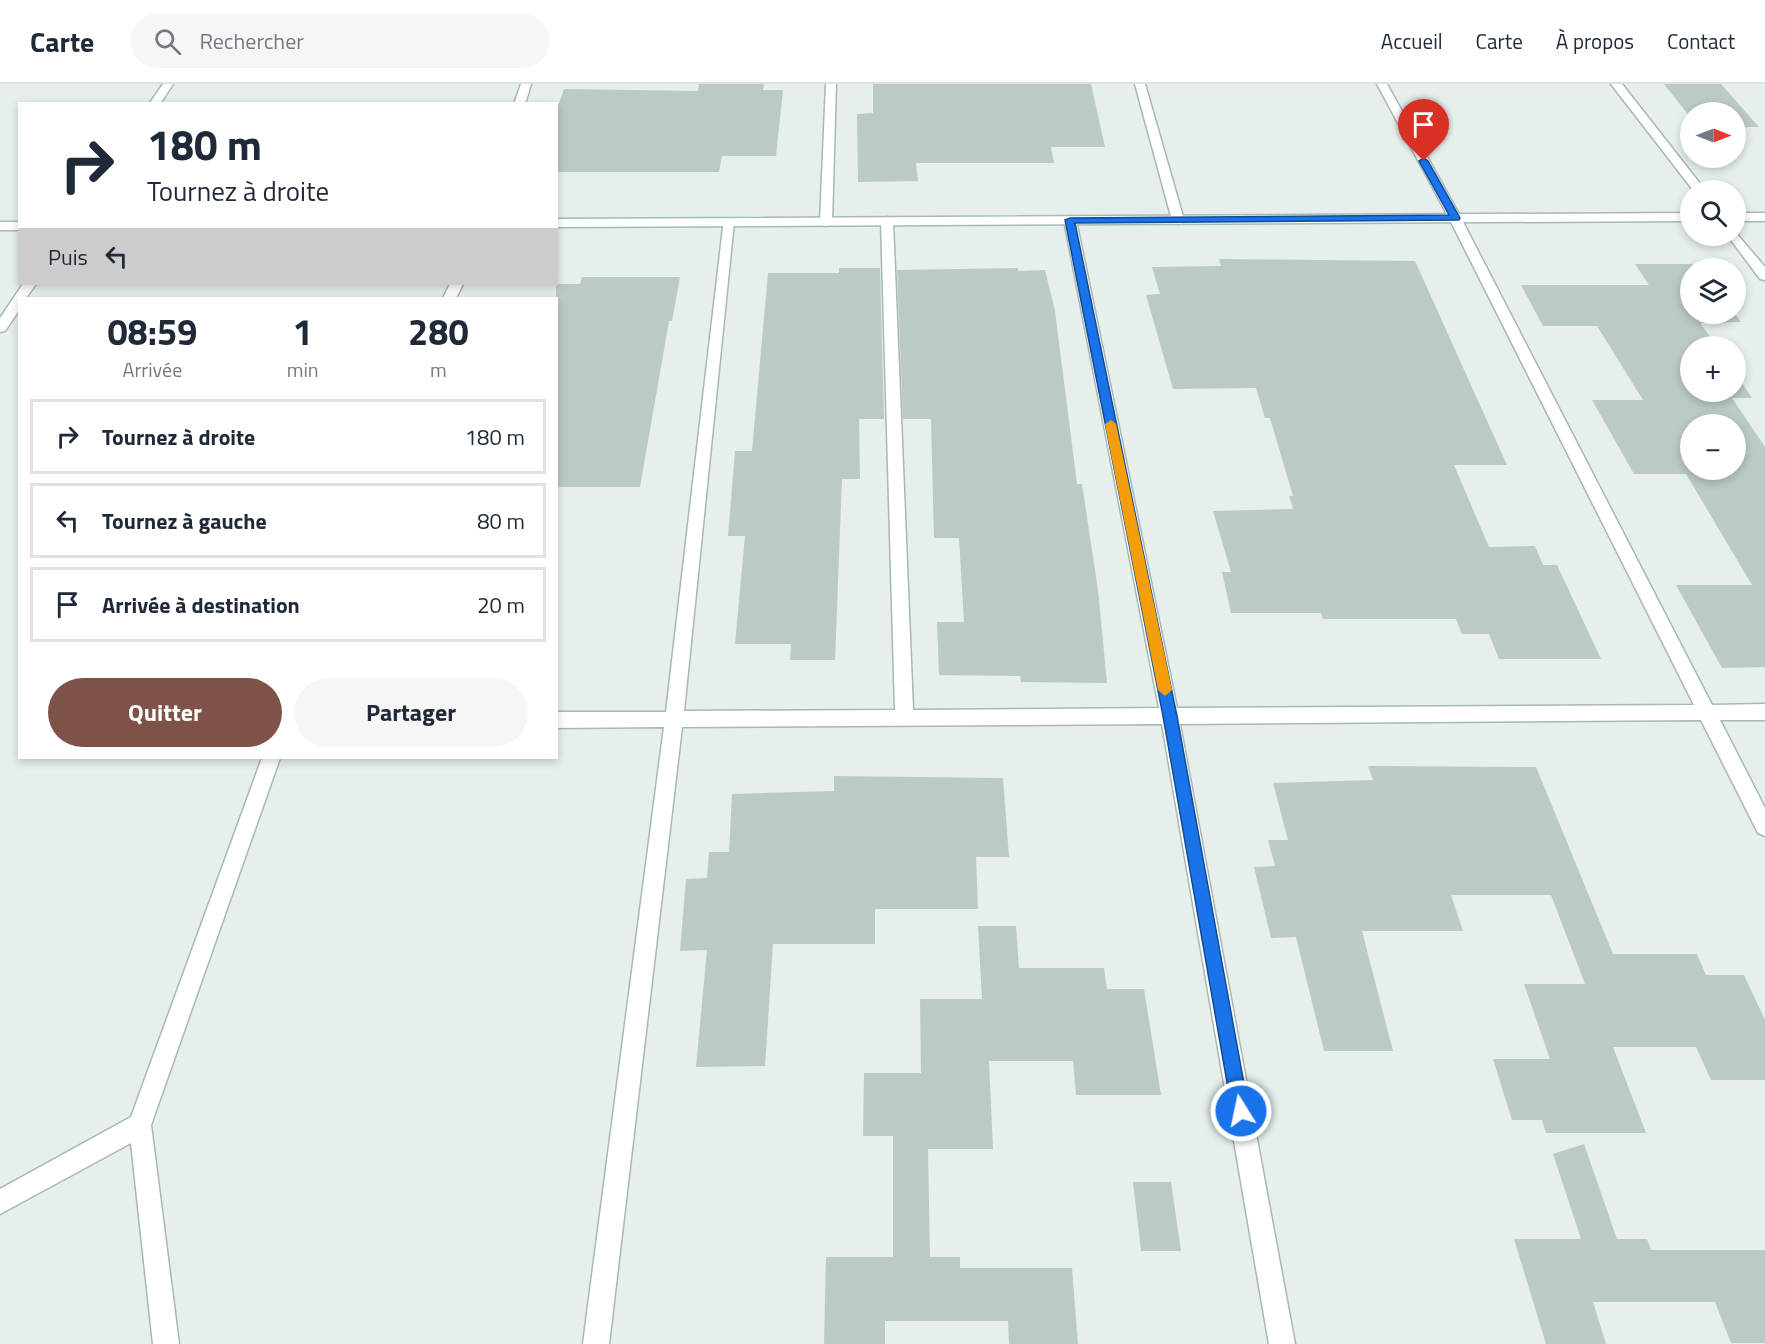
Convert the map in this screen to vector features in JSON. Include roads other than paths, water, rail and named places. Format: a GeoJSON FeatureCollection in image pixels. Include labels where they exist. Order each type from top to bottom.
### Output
{"type":"FeatureCollection","features":[{"type":"Feature","properties":{"kind":"street"},"geometry":{"type":"LineString","coordinates":[[155,102],[168,84]]}},
{"type":"Feature","properties":{"kind":"street"},"geometry":{"type":"LineString","coordinates":[[520,102],[526,84]]}},
{"type":"Feature","properties":{"kind":"street"},"geometry":{"type":"LineString","coordinates":[[826,222],[831,84]]}},
{"type":"Feature","properties":{"kind":"street"},"geometry":{"type":"LineString","coordinates":[[1140,84],[1178,220]]}},
{"type":"Feature","properties":{"kind":"street"},"geometry":{"type":"LineString","coordinates":[[1382,84],[1455,218],[1709,712],[1765,827]]}},
{"type":"Feature","properties":{"kind":"street"},"geometry":{"type":"LineString","coordinates":[[1616,84],[1691,180]]}},
{"type":"Feature","properties":{"kind":"street"},"geometry":{"type":"LineString","coordinates":[[558,223],[1680,217]]}},
{"type":"Feature","properties":{"kind":"street"},"geometry":{"type":"LineString","coordinates":[[1746,217],[1765,217]]}},
{"type":"Feature","properties":{"kind":"street"},"geometry":{"type":"LineString","coordinates":[[1070,220],[1170,716],[1282,1344]]}},
{"type":"Feature","properties":{"kind":"street"},"geometry":{"type":"LineString","coordinates":[[887,221],[903,717]]}},
{"type":"Feature","properties":{"kind":"street"},"geometry":{"type":"LineString","coordinates":[[596,1344],[674,719],[728,222]]}},
{"type":"Feature","properties":{"kind":"street"},"geometry":{"type":"LineString","coordinates":[[0,226],[18,226]]}},
{"type":"Feature","properties":{"kind":"street"},"geometry":{"type":"LineString","coordinates":[[1742,246],[1765,276]]}},
{"type":"Feature","properties":{"kind":"street"},"geometry":{"type":"LineString","coordinates":[[0,328],[18,301]]}},
{"type":"Feature","properties":{"kind":"street"},"geometry":{"type":"LineString","coordinates":[[558,720],[1765,712]]}},
{"type":"Feature","properties":{"kind":"street"},"geometry":{"type":"LineString","coordinates":[[166,1344],[140,1125],[271,759]]}},
{"type":"Feature","properties":{"kind":"street"},"geometry":{"type":"LineString","coordinates":[[0,1202],[140,1125]]}}]}
